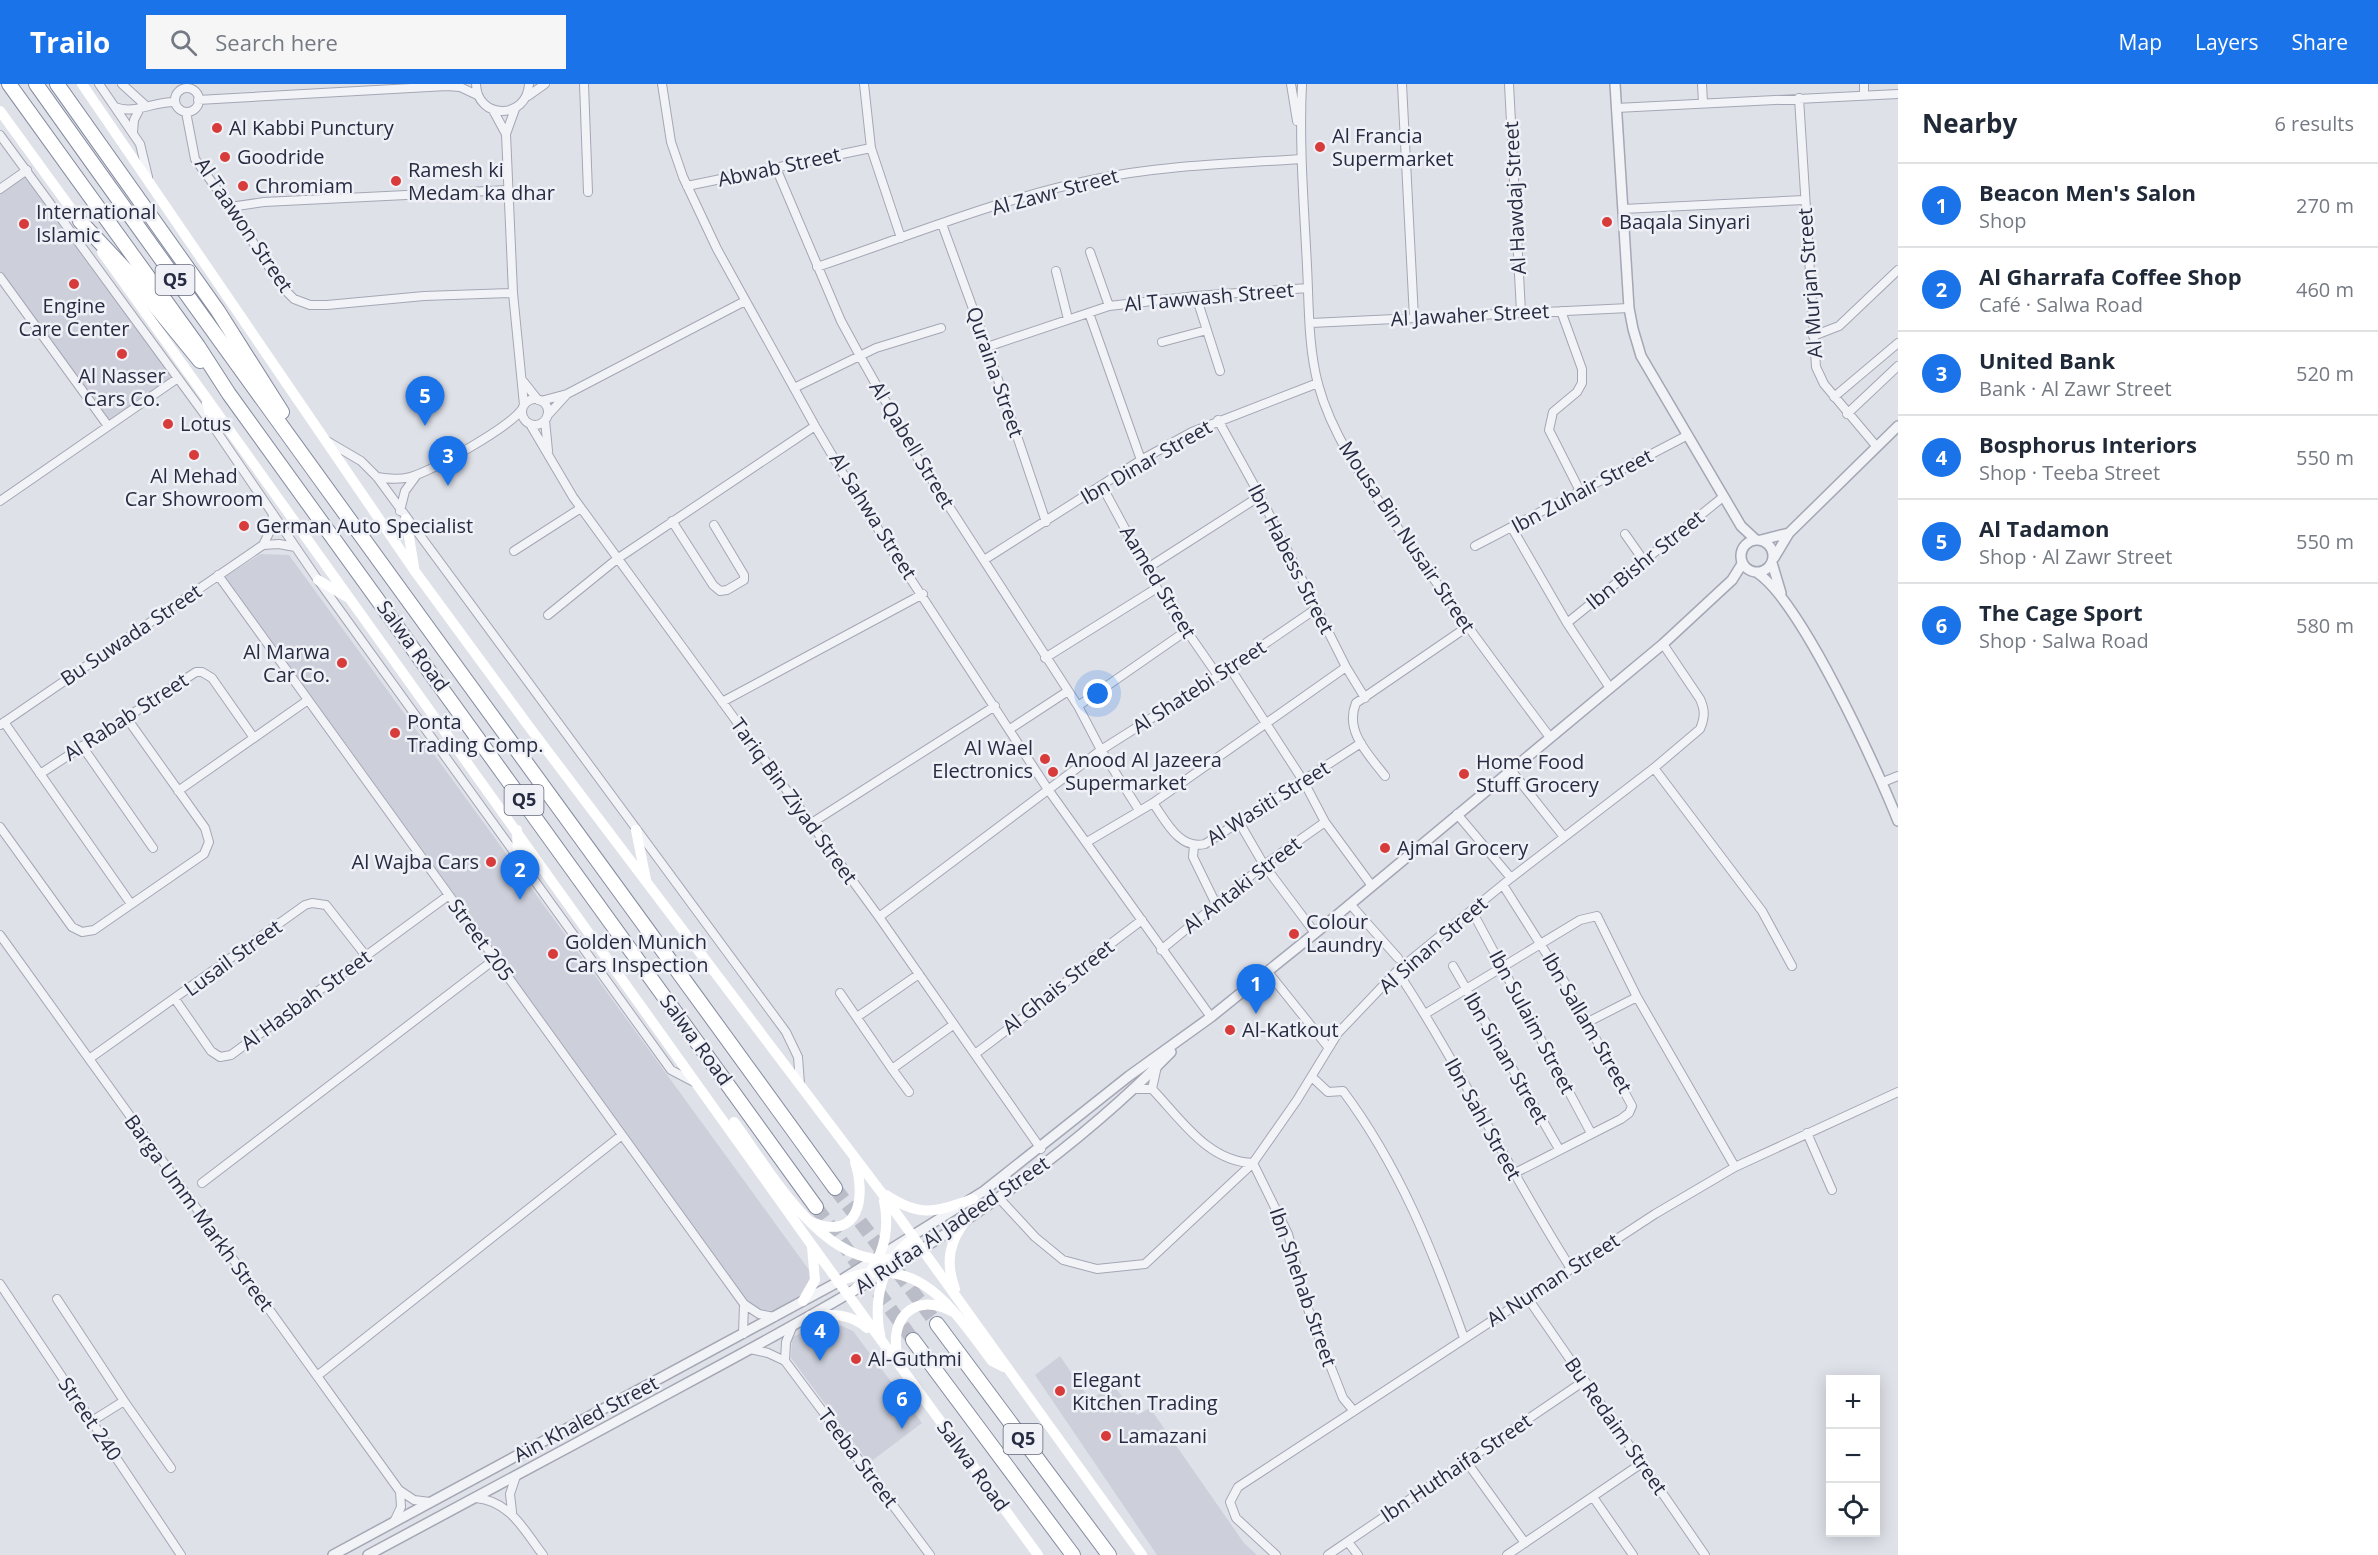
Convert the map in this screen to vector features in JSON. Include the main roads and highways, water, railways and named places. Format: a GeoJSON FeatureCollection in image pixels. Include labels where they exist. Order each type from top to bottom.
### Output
{"type":"FeatureCollection","features":[{"type":"Feature","properties":{"kind":"highway","name":"Salwa Road"},"geometry":{"type":"LineString","coordinates":[[9,84],[198,346],[229,394],[816,1207]]}},
{"type":"Feature","properties":{"kind":"highway","name":"Salwa Road"},"geometry":{"type":"LineString","coordinates":[[36,84],[203,319],[318,473],[835,1188]]}},
{"type":"Feature","properties":{"kind":"highway"},"geometry":{"type":"LineString","coordinates":[[57,84],[218,310],[318,473]]}},
{"type":"Feature","properties":{"kind":"highway"},"geometry":{"type":"LineString","coordinates":[[80,221],[125,269],[229,394]]}},
{"type":"Feature","properties":{"kind":"highway","name":"Q5"},"geometry":{"type":"LineString","coordinates":[[938,1324],[1109,1555]]}},
{"type":"Feature","properties":{"kind":"highway","name":"Salwa Road"},"geometry":{"type":"LineString","coordinates":[[914,1340],[1073,1555]]}},
{"type":"Feature","properties":{"kind":"main road"},"geometry":{"type":"LineString","coordinates":[[82,84],[414,570],[881,1192],[1142,1555]]}},
{"type":"Feature","properties":{"kind":"main road","name":"Salwa Road"},"geometry":{"type":"LineString","coordinates":[[0,112],[699,1084],[838,1282],[1038,1555]]}},
{"type":"Feature","properties":{"kind":"main road"},"geometry":{"type":"LineString","coordinates":[[205,396],[213,426]]}},
{"type":"Feature","properties":{"kind":"main road"},"geometry":{"type":"LineString","coordinates":[[403,515],[414,570]]}},
{"type":"Feature","properties":{"kind":"main road"},"geometry":{"type":"LineString","coordinates":[[318,580],[350,599]]}},
{"type":"Feature","properties":{"kind":"main road"},"geometry":{"type":"LineString","coordinates":[[517,830],[518,858]]}},
{"type":"Feature","properties":{"kind":"main road"},"geometry":{"type":"LineString","coordinates":[[636,830],[647,883]]}},
{"type":"Feature","properties":{"kind":"main road"},"geometry":{"type":"LineString","coordinates":[[699,1084],[728,1114],[809,1221],[833,1242],[848,1251],[890,1260],[922,1249]]}},
{"type":"Feature","properties":{"kind":"main road"},"geometry":{"type":"LineString","coordinates":[[809,1221],[836,1226],[855,1215],[859,1209],[861,1188],[853,1155]]}},
{"type":"Feature","properties":{"kind":"main road"},"geometry":{"type":"LineString","coordinates":[[881,1192],[901,1205],[927,1212],[973,1199]]}},
{"type":"Feature","properties":{"kind":"main road"},"geometry":{"type":"LineString","coordinates":[[848,1295],[872,1271],[878,1259],[887,1226],[881,1192]]}},
{"type":"Feature","properties":{"kind":"main road"},"geometry":{"type":"LineString","coordinates":[[959,1301],[949,1269],[949,1255],[954,1237],[967,1219]]}},
{"type":"Feature","properties":{"kind":"main road"},"geometry":{"type":"LineString","coordinates":[[882,1343],[878,1320],[879,1295],[886,1272],[890,1260],[914,1238]]}},
{"type":"Feature","properties":{"kind":"main road"},"geometry":{"type":"LineString","coordinates":[[803,1301],[815,1280],[811,1244]]}},
{"type":"Feature","properties":{"kind":"main road"},"geometry":{"type":"LineString","coordinates":[[838,1282],[872,1271],[910,1278],[930,1288],[956,1313],[992,1361],[1006,1368]]}},
{"type":"Feature","properties":{"kind":"main road"},"geometry":{"type":"LineString","coordinates":[[904,1373],[895,1346],[900,1319],[920,1305],[934,1304],[956,1313]]}},
{"type":"Feature","properties":{"kind":"main road"},"geometry":{"type":"LineString","coordinates":[[810,1316],[831,1314],[854,1318],[882,1343]]}},
{"type":"Feature","properties":{"kind":"tunnel"},"geometry":{"type":"LineString","coordinates":[[835,1188],[937,1324]]}},
{"type":"Feature","properties":{"kind":"tunnel"},"geometry":{"type":"LineString","coordinates":[[816,1207],[913,1340]]}},
{"type":"Feature","properties":{"kind":"place","name":"Al Kabbi Punctury"},"geometry":{"type":"Point","coordinates":[217,128]}},
{"type":"Feature","properties":{"kind":"place","name":"Al Francia Supermarket"},"geometry":{"type":"Point","coordinates":[1320,147]}},
{"type":"Feature","properties":{"kind":"place","name":"Goodride"},"geometry":{"type":"Point","coordinates":[225,157]}},
{"type":"Feature","properties":{"kind":"place","name":"Ramesh ki Medam ka dhar"},"geometry":{"type":"Point","coordinates":[396,181]}},
{"type":"Feature","properties":{"kind":"place","name":"Chromiam"},"geometry":{"type":"Point","coordinates":[243,186]}},
{"type":"Feature","properties":{"kind":"place","name":"Baqala Sinyari"},"geometry":{"type":"Point","coordinates":[1607,222]}},
{"type":"Feature","properties":{"kind":"place","name":"International Islamic"},"geometry":{"type":"Point","coordinates":[24,224]}},
{"type":"Feature","properties":{"kind":"place","name":"Engine Care Center"},"geometry":{"type":"Point","coordinates":[74,284]}},
{"type":"Feature","properties":{"kind":"place","name":"Al Nasser Cars Co."},"geometry":{"type":"Point","coordinates":[122,354]}},
{"type":"Feature","properties":{"kind":"place","name":"Lotus"},"geometry":{"type":"Point","coordinates":[168,424]}},
{"type":"Feature","properties":{"kind":"place","name":"Al Tadamon"},"geometry":{"type":"Point","coordinates":[425,426]}},
{"type":"Feature","properties":{"kind":"place","name":"Al Mehad Car Showroom"},"geometry":{"type":"Point","coordinates":[194,455]}},
{"type":"Feature","properties":{"kind":"place","name":"United Bank"},"geometry":{"type":"Point","coordinates":[448,486]}},
{"type":"Feature","properties":{"kind":"place","name":"German Auto Specialist"},"geometry":{"type":"Point","coordinates":[244,526]}},
{"type":"Feature","properties":{"kind":"place","name":"Al Marwa Car Co."},"geometry":{"type":"Point","coordinates":[342,663]}},
{"type":"Feature","properties":{"kind":"place","name":"Ponta Trading Comp."},"geometry":{"type":"Point","coordinates":[395,733]}},
{"type":"Feature","properties":{"kind":"place","name":"Al Wael Electronics"},"geometry":{"type":"Point","coordinates":[1045,759]}},
{"type":"Feature","properties":{"kind":"place","name":"Anood Al Jazeera Supermarket"},"geometry":{"type":"Point","coordinates":[1053,772]}},
{"type":"Feature","properties":{"kind":"place","name":"Home Food Stuff Grocery"},"geometry":{"type":"Point","coordinates":[1464,774]}},
{"type":"Feature","properties":{"kind":"place","name":"Ajmal Grocery"},"geometry":{"type":"Point","coordinates":[1385,848]}},
{"type":"Feature","properties":{"kind":"place","name":"Al Wajba Cars"},"geometry":{"type":"Point","coordinates":[491,862]}},
{"type":"Feature","properties":{"kind":"place","name":"Al Gharrafa Coffee Shop"},"geometry":{"type":"Point","coordinates":[520,900]}},
{"type":"Feature","properties":{"kind":"place","name":"Colour Laundry"},"geometry":{"type":"Point","coordinates":[1294,934]}},
{"type":"Feature","properties":{"kind":"place","name":"Golden Munich Cars Inspection"},"geometry":{"type":"Point","coordinates":[553,954]}},
{"type":"Feature","properties":{"kind":"place","name":"Beacon Men's Salon"},"geometry":{"type":"Point","coordinates":[1256,1014]}},
{"type":"Feature","properties":{"kind":"place","name":"Al-Katkout"},"geometry":{"type":"Point","coordinates":[1230,1030]}},
{"type":"Feature","properties":{"kind":"place","name":"Al-Guthmi"},"geometry":{"type":"Point","coordinates":[856,1359]}},
{"type":"Feature","properties":{"kind":"place","name":"Bosphorus Interiors"},"geometry":{"type":"Point","coordinates":[820,1361]}},
{"type":"Feature","properties":{"kind":"place","name":"Elegant Kitchen Trading"},"geometry":{"type":"Point","coordinates":[1060,1391]}},
{"type":"Feature","properties":{"kind":"place","name":"The Cage Sport"},"geometry":{"type":"Point","coordinates":[902,1429]}},
{"type":"Feature","properties":{"kind":"place","name":"Lamazani"},"geometry":{"type":"Point","coordinates":[1106,1436]}}]}
